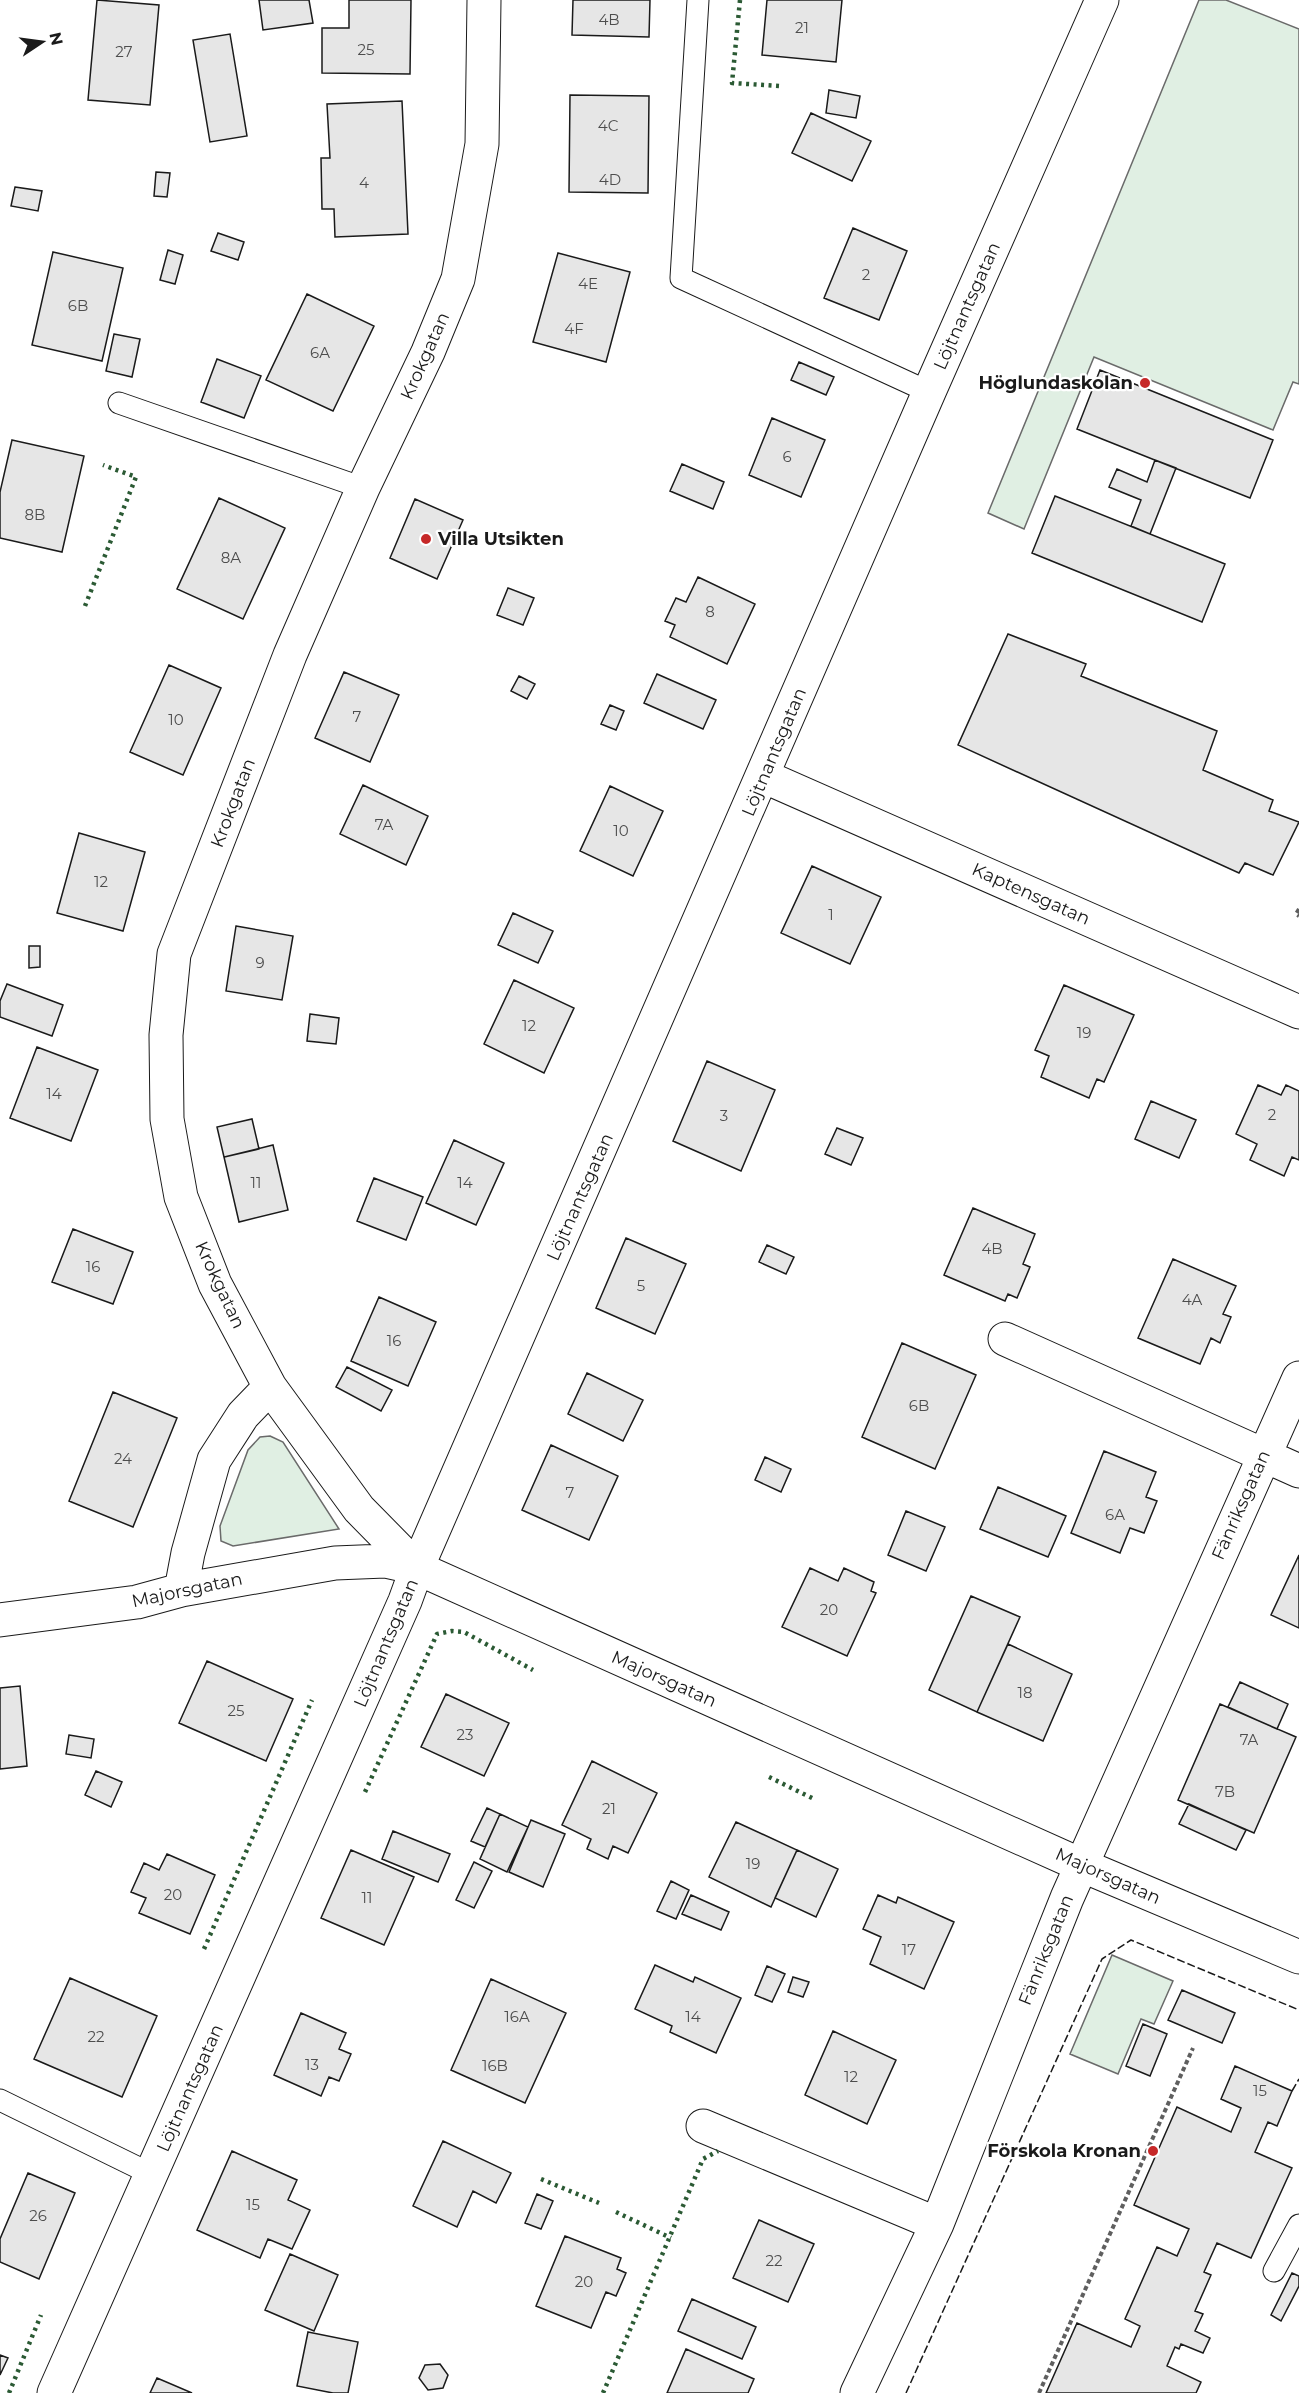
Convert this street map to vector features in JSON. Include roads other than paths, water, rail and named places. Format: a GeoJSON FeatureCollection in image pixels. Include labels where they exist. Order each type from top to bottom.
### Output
{"type":"FeatureCollection","features":[{"type":"Feature","properties":{"kind":"street","name":"Krokgatan"},"geometry":{"type":"LineString","coordinates":[[417,1568],[359,1509],[270,1387],[215,1284],[181,1197],[167,1119],[166,1035],[174,954],[290,655],[363,488],[428,352],[458,279],[482,144],[484,0]]}},
{"type":"Feature","properties":{"kind":"street","name":"Löjtnantsgatan"},"geometry":{"type":"LineString","coordinates":[[54,2393],[389,1639],[417,1568],[1102,0]]}},
{"type":"Feature","properties":{"kind":"street","name":"Kaptensgatan"},"geometry":{"type":"LineString","coordinates":[[763,776],[1299,1012]]}},
{"type":"Feature","properties":{"kind":"street"},"geometry":{"type":"LineString","coordinates":[[1005,1339],[1299,1471]]}},
{"type":"Feature","properties":{"kind":"street","name":"Fänriksgatan"},"geometry":{"type":"LineString","coordinates":[[857,2393],[937,2224],[1081,1865],[1299,1378]]}},
{"type":"Feature","properties":{"kind":"street"},"geometry":{"type":"LineString","coordinates":[[181,1590],[188,1553],[214,1460],[243,1415],[270,1387]]}},
{"type":"Feature","properties":{"kind":"street","name":"Majorsgatan"},"geometry":{"type":"LineString","coordinates":[[0,1620],[137,1602],[181,1590],[335,1563],[385,1562],[417,1568],[1081,1865],[1298,1953]]}},
{"type":"Feature","properties":{"kind":"street"},"geometry":{"type":"LineString","coordinates":[[703,2126],[937,2224]]}},
{"type":"Feature","properties":{"kind":"lane"},"geometry":{"type":"LineString","coordinates":[[698,0],[681,278],[929,392]]}},
{"type":"Feature","properties":{"kind":"lane"},"geometry":{"type":"LineString","coordinates":[[119,403],[363,488]]}},
{"type":"Feature","properties":{"kind":"lane"},"geometry":{"type":"LineString","coordinates":[[0,2100],[151,2175]]}},
{"type":"Feature","properties":{"kind":"lane"},"geometry":{"type":"LineString","coordinates":[[1274,2271],[1299,2225]]}},
{"type":"Feature","properties":{"kind":"place","name":"Höglundaskolan"},"geometry":{"type":"Point","coordinates":[1145,383]}},
{"type":"Feature","properties":{"kind":"place","name":"Villa Utsikten"},"geometry":{"type":"Point","coordinates":[426,539]}},
{"type":"Feature","properties":{"kind":"place","name":"Förskola Kronan"},"geometry":{"type":"Point","coordinates":[1153,2151]}}]}
